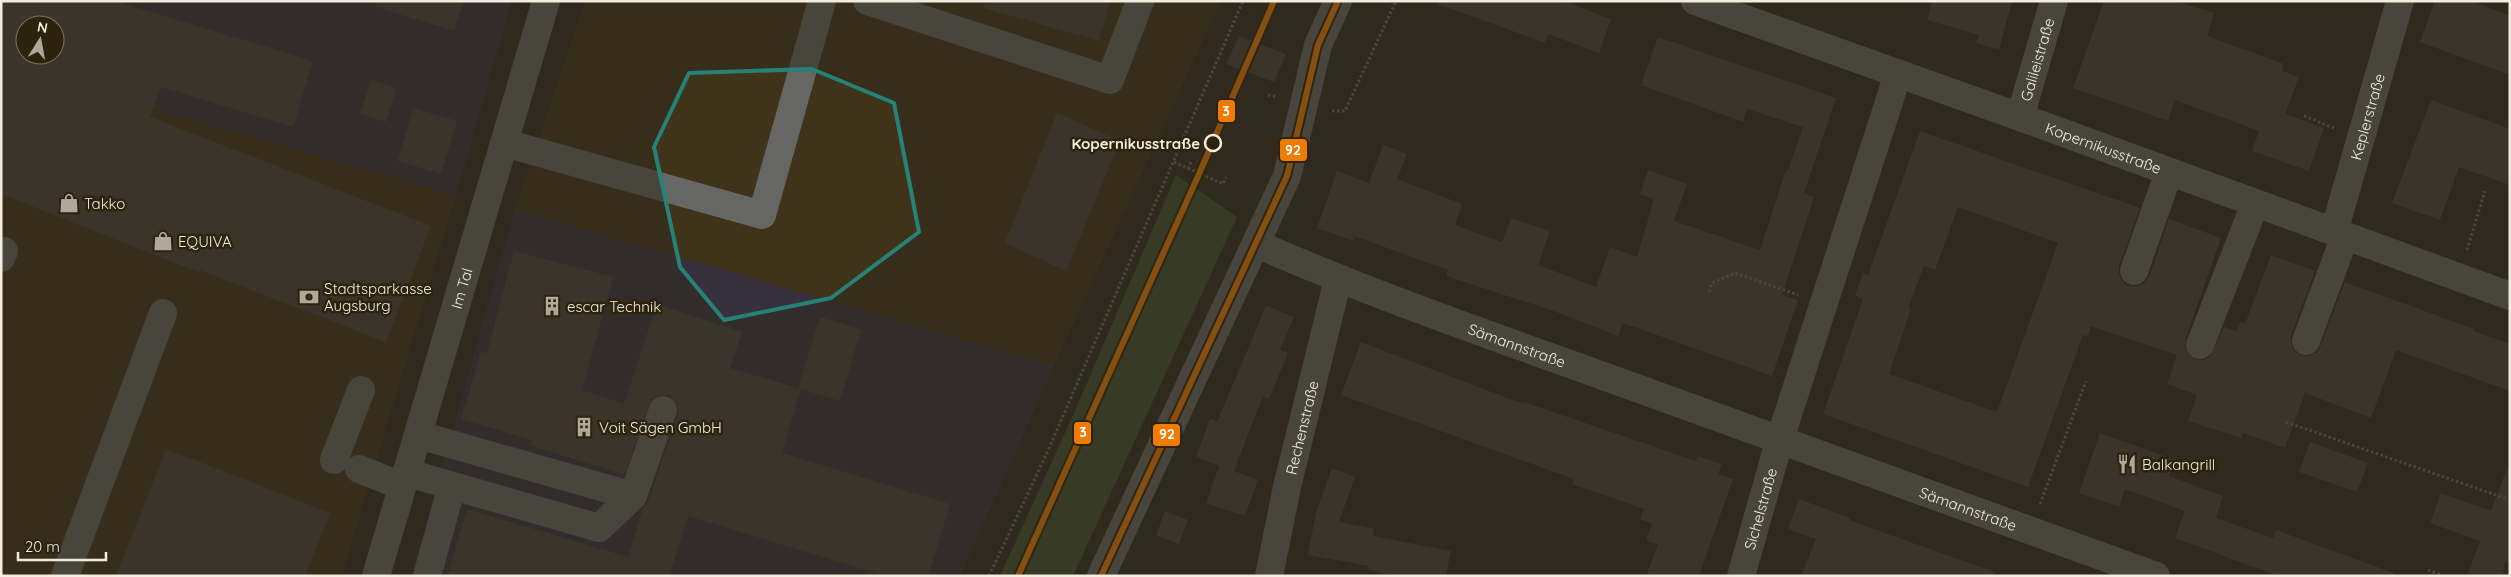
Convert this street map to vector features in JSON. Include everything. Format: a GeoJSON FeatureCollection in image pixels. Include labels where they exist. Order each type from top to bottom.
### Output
{"type":"FeatureCollection","features":[{"type":"Feature","properties":{"kind":"street","name":"Im Tal"},"geometry":{"type":"LineString","coordinates":[[376,576],[546,1]]}},
{"type":"Feature","properties":{"kind":"street"},"geometry":{"type":"LineString","coordinates":[[504,143],[762,215],[822,1]]}},
{"type":"Feature","properties":{"kind":"street"},"geometry":{"type":"LineString","coordinates":[[867,1],[1110,80],[1140,1]]}},
{"type":"Feature","properties":{"kind":"street"},"geometry":{"type":"LineString","coordinates":[[1101,576],[1287,176],[1318,45],[1338,1]]}},
{"type":"Feature","properties":{"kind":"street","name":"Kopernikusstraße"},"geometry":{"type":"LineString","coordinates":[[1695,1],[2020,117],[2510,296]]}},
{"type":"Feature","properties":{"kind":"street","name":"Galileistraße"},"geometry":{"type":"LineString","coordinates":[[2020,117],[2054,1]]}},
{"type":"Feature","properties":{"kind":"street","name":"Keplerstraße"},"geometry":{"type":"LineString","coordinates":[[2306,341],[2339,234],[2400,1]]}},
{"type":"Feature","properties":{"kind":"street"},"geometry":{"type":"LineString","coordinates":[[1779,442],[1898,74]]}},
{"type":"Feature","properties":{"kind":"street"},"geometry":{"type":"LineString","coordinates":[[2134,270],[2169,172]]}},
{"type":"Feature","properties":{"kind":"street"},"geometry":{"type":"LineString","coordinates":[[2200,345],[2255,204]]}},
{"type":"Feature","properties":{"kind":"street","name":"Sämannstraße"},"geometry":{"type":"LineString","coordinates":[[1257,244],[1338,280],[1779,442],[2156,576]]}},
{"type":"Feature","properties":{"kind":"street","name":"Rechenstraße"},"geometry":{"type":"LineString","coordinates":[[1268,576],[1287,486],[1338,280]]}},
{"type":"Feature","properties":{"kind":"street"},"geometry":{"type":"LineString","coordinates":[[65,576],[163,313]]}},
{"type":"Feature","properties":{"kind":"street"},"geometry":{"type":"LineString","coordinates":[[334,460],[360,390]]}},
{"type":"Feature","properties":{"kind":"street"},"geometry":{"type":"LineString","coordinates":[[359,470],[405,480],[452,486],[599,528],[633,496],[663,410]]}},
{"type":"Feature","properties":{"kind":"street"},"geometry":{"type":"LineString","coordinates":[[419,435],[633,496]]}},
{"type":"Feature","properties":{"kind":"street","name":"Sichelstraße"},"geometry":{"type":"LineString","coordinates":[[1741,576],[1779,442]]}},
{"type":"Feature","properties":{"kind":"street"},"geometry":{"type":"LineString","coordinates":[[427,576],[452,486]]}},
{"type":"Feature","properties":{"kind":"path"},"geometry":{"type":"LineString","coordinates":[[989,576],[1046,455],[1243,1]]}},
{"type":"Feature","properties":{"kind":"path"},"geometry":{"type":"LineString","coordinates":[[1345,111],[1396,1]]}},
{"type":"Feature","properties":{"kind":"path"},"geometry":{"type":"LineString","coordinates":[[1174,162],[1223,184],[1226,177]]}},
{"type":"Feature","properties":{"kind":"path"},"geometry":{"type":"LineString","coordinates":[[1188,169],[1191,162]]}},
{"type":"Feature","properties":{"kind":"path"},"geometry":{"type":"LineString","coordinates":[[2458,277],[2485,191]]}},
{"type":"Feature","properties":{"kind":"path"},"geometry":{"type":"LineString","coordinates":[[1709,292],[1712,283],[1735,273],[1824,304]]}},
{"type":"Feature","properties":{"kind":"path"},"geometry":{"type":"LineString","coordinates":[[2030,531],[2086,381]]}},
{"type":"Feature","properties":{"kind":"path"},"geometry":{"type":"LineString","coordinates":[[2286,422],[2510,500]]}},
{"type":"Feature","properties":{"kind":"path"},"geometry":{"type":"LineString","coordinates":[[2428,570],[2444,576]]}},
{"type":"Feature","properties":{"kind":"highlighted area"},"geometry":{"type":"Polygon","coordinates":[[[812,69],[894,103],[919,232],[831,298],[724,320],[680,267],[654,147],[689,73],[812,69]]]}},
{"type":"Feature","properties":{"kind":"shaded area"},"geometry":{"type":"Polygon","coordinates":[[[1,1],[512,1],[456,196],[167,112],[43,65],[65,65],[65,15],[15,15],[15,54],[1,49],[1,1]]]}},
{"type":"Feature","properties":{"kind":"shaded area"},"geometry":{"type":"Polygon","coordinates":[[[585,1],[1221,1],[1054,366],[515,209],[585,1]]]}},
{"type":"Feature","properties":{"kind":"shaded area"},"geometry":{"type":"Polygon","coordinates":[[[1,50],[15,55],[15,65],[41,65],[167,112],[456,196],[342,576],[1,576],[1,50]]]}},
{"type":"Feature","properties":{"kind":"shaded area"},"geometry":{"type":"Polygon","coordinates":[[[515,209],[1054,366],[960,576],[411,576],[515,209]]]}},
{"type":"Feature","properties":{"kind":"green space"},"geometry":{"type":"Polygon","coordinates":[[[1176,175],[1237,217],[1073,576],[1000,576],[1075,411],[1176,175]]]}},
{"type":"Feature","properties":{"kind":"building"},"geometry":{"type":"Polygon","coordinates":[[[1,1],[115,1],[313,61],[293,127],[161,87],[150,117],[431,226],[386,342],[200,270],[199,272],[1,194],[1,1]]]}},
{"type":"Feature","properties":{"kind":"building"},"geometry":{"type":"Polygon","coordinates":[[[377,1],[463,1],[454,31],[376,7],[377,1]]]}},
{"type":"Feature","properties":{"kind":"building"},"geometry":{"type":"Polygon","coordinates":[[[985,1],[1110,1],[1099,41],[984,8],[985,1]]]}},
{"type":"Feature","properties":{"kind":"building"},"geometry":{"type":"Polygon","coordinates":[[[1439,1],[1563,1],[1611,19],[1599,53],[1548,34],[1545,43],[1438,4],[1439,1]]]}},
{"type":"Feature","properties":{"kind":"building"},"geometry":{"type":"Polygon","coordinates":[[[1932,1],[2012,1],[1999,50],[1976,43],[1979,35],[1927,20],[1932,1]]]}},
{"type":"Feature","properties":{"kind":"building"},"geometry":{"type":"Polygon","coordinates":[[[2104,1],[2176,1],[2214,13],[2207,36],[2284,64],[2282,71],[2299,77],[2285,114],[2324,128],[2309,171],[2252,151],[2259,131],[2175,100],[2168,121],[2073,88],[2104,1]]]}},
{"type":"Feature","properties":{"kind":"building"},"geometry":{"type":"Polygon","coordinates":[[[2435,1],[2472,1],[2510,16],[2510,75],[2420,42],[2435,1]]]}},
{"type":"Feature","properties":{"kind":"building"},"geometry":{"type":"Polygon","coordinates":[[[1239,36],[1286,54],[1274,82],[1226,64],[1239,36]]]}},
{"type":"Feature","properties":{"kind":"building"},"geometry":{"type":"Polygon","coordinates":[[[1658,37],[1836,98],[1804,193],[1814,197],[1782,295],[1798,300],[1772,376],[1623,323],[1618,336],[1551,310],[1446,276],[1448,270],[1354,236],[1353,241],[1317,228],[1337,171],[1369,183],[1383,145],[1407,154],[1397,179],[1462,204],[1455,225],[1502,242],[1511,218],[1550,231],[1538,265],[1596,287],[1610,247],[1637,257],[1654,199],[1640,194],[1648,170],[1687,184],[1674,221],[1760,250],[1786,170],[1788,170],[1803,127],[1747,109],[1743,122],[1641,85],[1658,37]]]}},
{"type":"Feature","properties":{"kind":"building"},"geometry":{"type":"Polygon","coordinates":[[[371,80],[396,88],[386,122],[360,114],[371,80]]]}},
{"type":"Feature","properties":{"kind":"building"},"geometry":{"type":"Polygon","coordinates":[[[2431,100],[2510,129],[2510,185],[2459,167],[2440,220],[2392,203],[2431,100]]]}},
{"type":"Feature","properties":{"kind":"building"},"geometry":{"type":"Polygon","coordinates":[[[413,108],[457,121],[441,174],[398,161],[413,108]]]}},
{"type":"Feature","properties":{"kind":"building"},"geometry":{"type":"Polygon","coordinates":[[[1057,113],[1120,141],[1066,271],[1005,243],[1057,113]]]}},
{"type":"Feature","properties":{"kind":"building"},"geometry":{"type":"Polygon","coordinates":[[[1920,131],[2140,208],[2119,266],[2119,274],[2122,281],[2128,286],[2137,286],[2144,283],[2149,277],[2169,219],[2221,238],[2185,340],[2185,348],[2194,359],[2203,360],[2210,357],[2224,327],[2236,331],[2240,322],[2245,324],[2271,255],[2315,271],[2291,336],[2294,351],[2300,355],[2309,356],[2316,353],[2320,347],[2345,282],[2510,344],[2510,391],[2396,350],[2371,418],[2305,393],[2285,448],[2243,433],[2241,438],[2188,421],[2197,395],[2167,384],[2177,355],[2091,326],[2088,336],[2083,335],[2028,487],[1823,414],[1863,299],[1855,295],[1863,273],[1868,275],[1920,131]],[[1958,207],[1935,270],[1924,266],[1908,308],[1911,309],[1889,374],[1997,412],[2058,243],[1958,207]]]}},
{"type":"Feature","properties":{"kind":"building"},"geometry":{"type":"Polygon","coordinates":[[[514,251],[613,277],[582,390],[624,404],[657,304],[742,332],[730,368],[801,389],[782,453],[950,504],[928,576],[886,576],[688,516],[669,576],[447,576],[467,509],[628,557],[643,508],[648,501],[678,415],[678,407],[675,400],[669,395],[660,395],[652,399],[624,475],[530,445],[532,440],[461,419],[481,352],[487,353],[514,251]]]}},
{"type":"Feature","properties":{"kind":"building"},"geometry":{"type":"Polygon","coordinates":[[[1266,306],[1294,317],[1280,350],[1288,353],[1269,399],[1263,396],[1234,471],[1258,480],[1245,516],[1206,503],[1219,466],[1196,457],[1210,419],[1217,422],[1266,306]]]}},
{"type":"Feature","properties":{"kind":"building"},"geometry":{"type":"Polygon","coordinates":[[[820,317],[861,330],[840,401],[798,388],[820,317]]]}},
{"type":"Feature","properties":{"kind":"building"},"geometry":{"type":"Polygon","coordinates":[[[1361,342],[1523,404],[1524,402],[1696,461],[1698,456],[1722,464],[1718,474],[1733,479],[1699,576],[1646,576],[1658,545],[1646,540],[1652,524],[1640,519],[1644,509],[1572,484],[1574,479],[1341,395],[1361,342]]]}},
{"type":"Feature","properties":{"kind":"building"},"geometry":{"type":"Polygon","coordinates":[[[2100,433],[2175,460],[2169,476],[2223,496],[2216,518],[2273,538],[2276,530],[2394,573],[2394,576],[2278,576],[2175,538],[2185,511],[2125,489],[2119,507],[2079,493],[2100,433]]]}},
{"type":"Feature","properties":{"kind":"building"},"geometry":{"type":"Polygon","coordinates":[[[2310,442],[2368,463],[2357,492],[2299,472],[2310,442]]]}},
{"type":"Feature","properties":{"kind":"building"},"geometry":{"type":"Polygon","coordinates":[[[166,449],[330,513],[305,576],[116,576],[166,449]]]}},
{"type":"Feature","properties":{"kind":"building"},"geometry":{"type":"Polygon","coordinates":[[[1332,468],[1355,477],[1339,522],[1374,529],[1373,536],[1451,551],[1446,576],[1396,576],[1368,570],[1369,566],[1308,555],[1316,512],[1332,468]]]}},
{"type":"Feature","properties":{"kind":"building"},"geometry":{"type":"Polygon","coordinates":[[[2507,468],[2510,469],[2510,563],[2505,562],[2503,576],[2467,576],[2480,541],[2430,523],[2441,493],[2491,511],[2507,468]]]}},
{"type":"Feature","properties":{"kind":"building"},"geometry":{"type":"Polygon","coordinates":[[[1799,499],[1850,518],[1850,520],[1865,526],[1995,572],[1994,576],[1801,576],[1816,539],[1788,529],[1799,499]]]}},
{"type":"Feature","properties":{"kind":"building"},"geometry":{"type":"Polygon","coordinates":[[[1165,511],[1188,520],[1179,544],[1156,535],[1165,511]]]}},
{"type":"Feature","properties":{"kind":"transit line","name":"3"},"geometry":{"type":"LineString","coordinates":[[1018,576],[1199,174],[1274,1]]}},
{"type":"Feature","properties":{"kind":"transit line","name":"92"},"geometry":{"type":"LineString","coordinates":[[1101,576],[1287,176],[1318,45],[1338,1]]}},
{"type":"Feature","properties":{"kind":"place","name":"Kopernikusstraße"},"geometry":{"type":"Point","coordinates":[1213,143]}},
{"type":"Feature","properties":{"kind":"place","name":"Takko"},"geometry":{"type":"Point","coordinates":[69,203]}},
{"type":"Feature","properties":{"kind":"place","name":"EQUIVA"},"geometry":{"type":"Point","coordinates":[163,241]}},
{"type":"Feature","properties":{"kind":"place","name":"Stadtsparkasse Augsburg"},"geometry":{"type":"Point","coordinates":[309,297]}},
{"type":"Feature","properties":{"kind":"place","name":"escar Technik"},"geometry":{"type":"Point","coordinates":[552,306]}},
{"type":"Feature","properties":{"kind":"place","name":"Voit Sägen GmbH"},"geometry":{"type":"Point","coordinates":[584,427]}},
{"type":"Feature","properties":{"kind":"place","name":"Balkangrill"},"geometry":{"type":"Point","coordinates":[2127,464]}}]}
